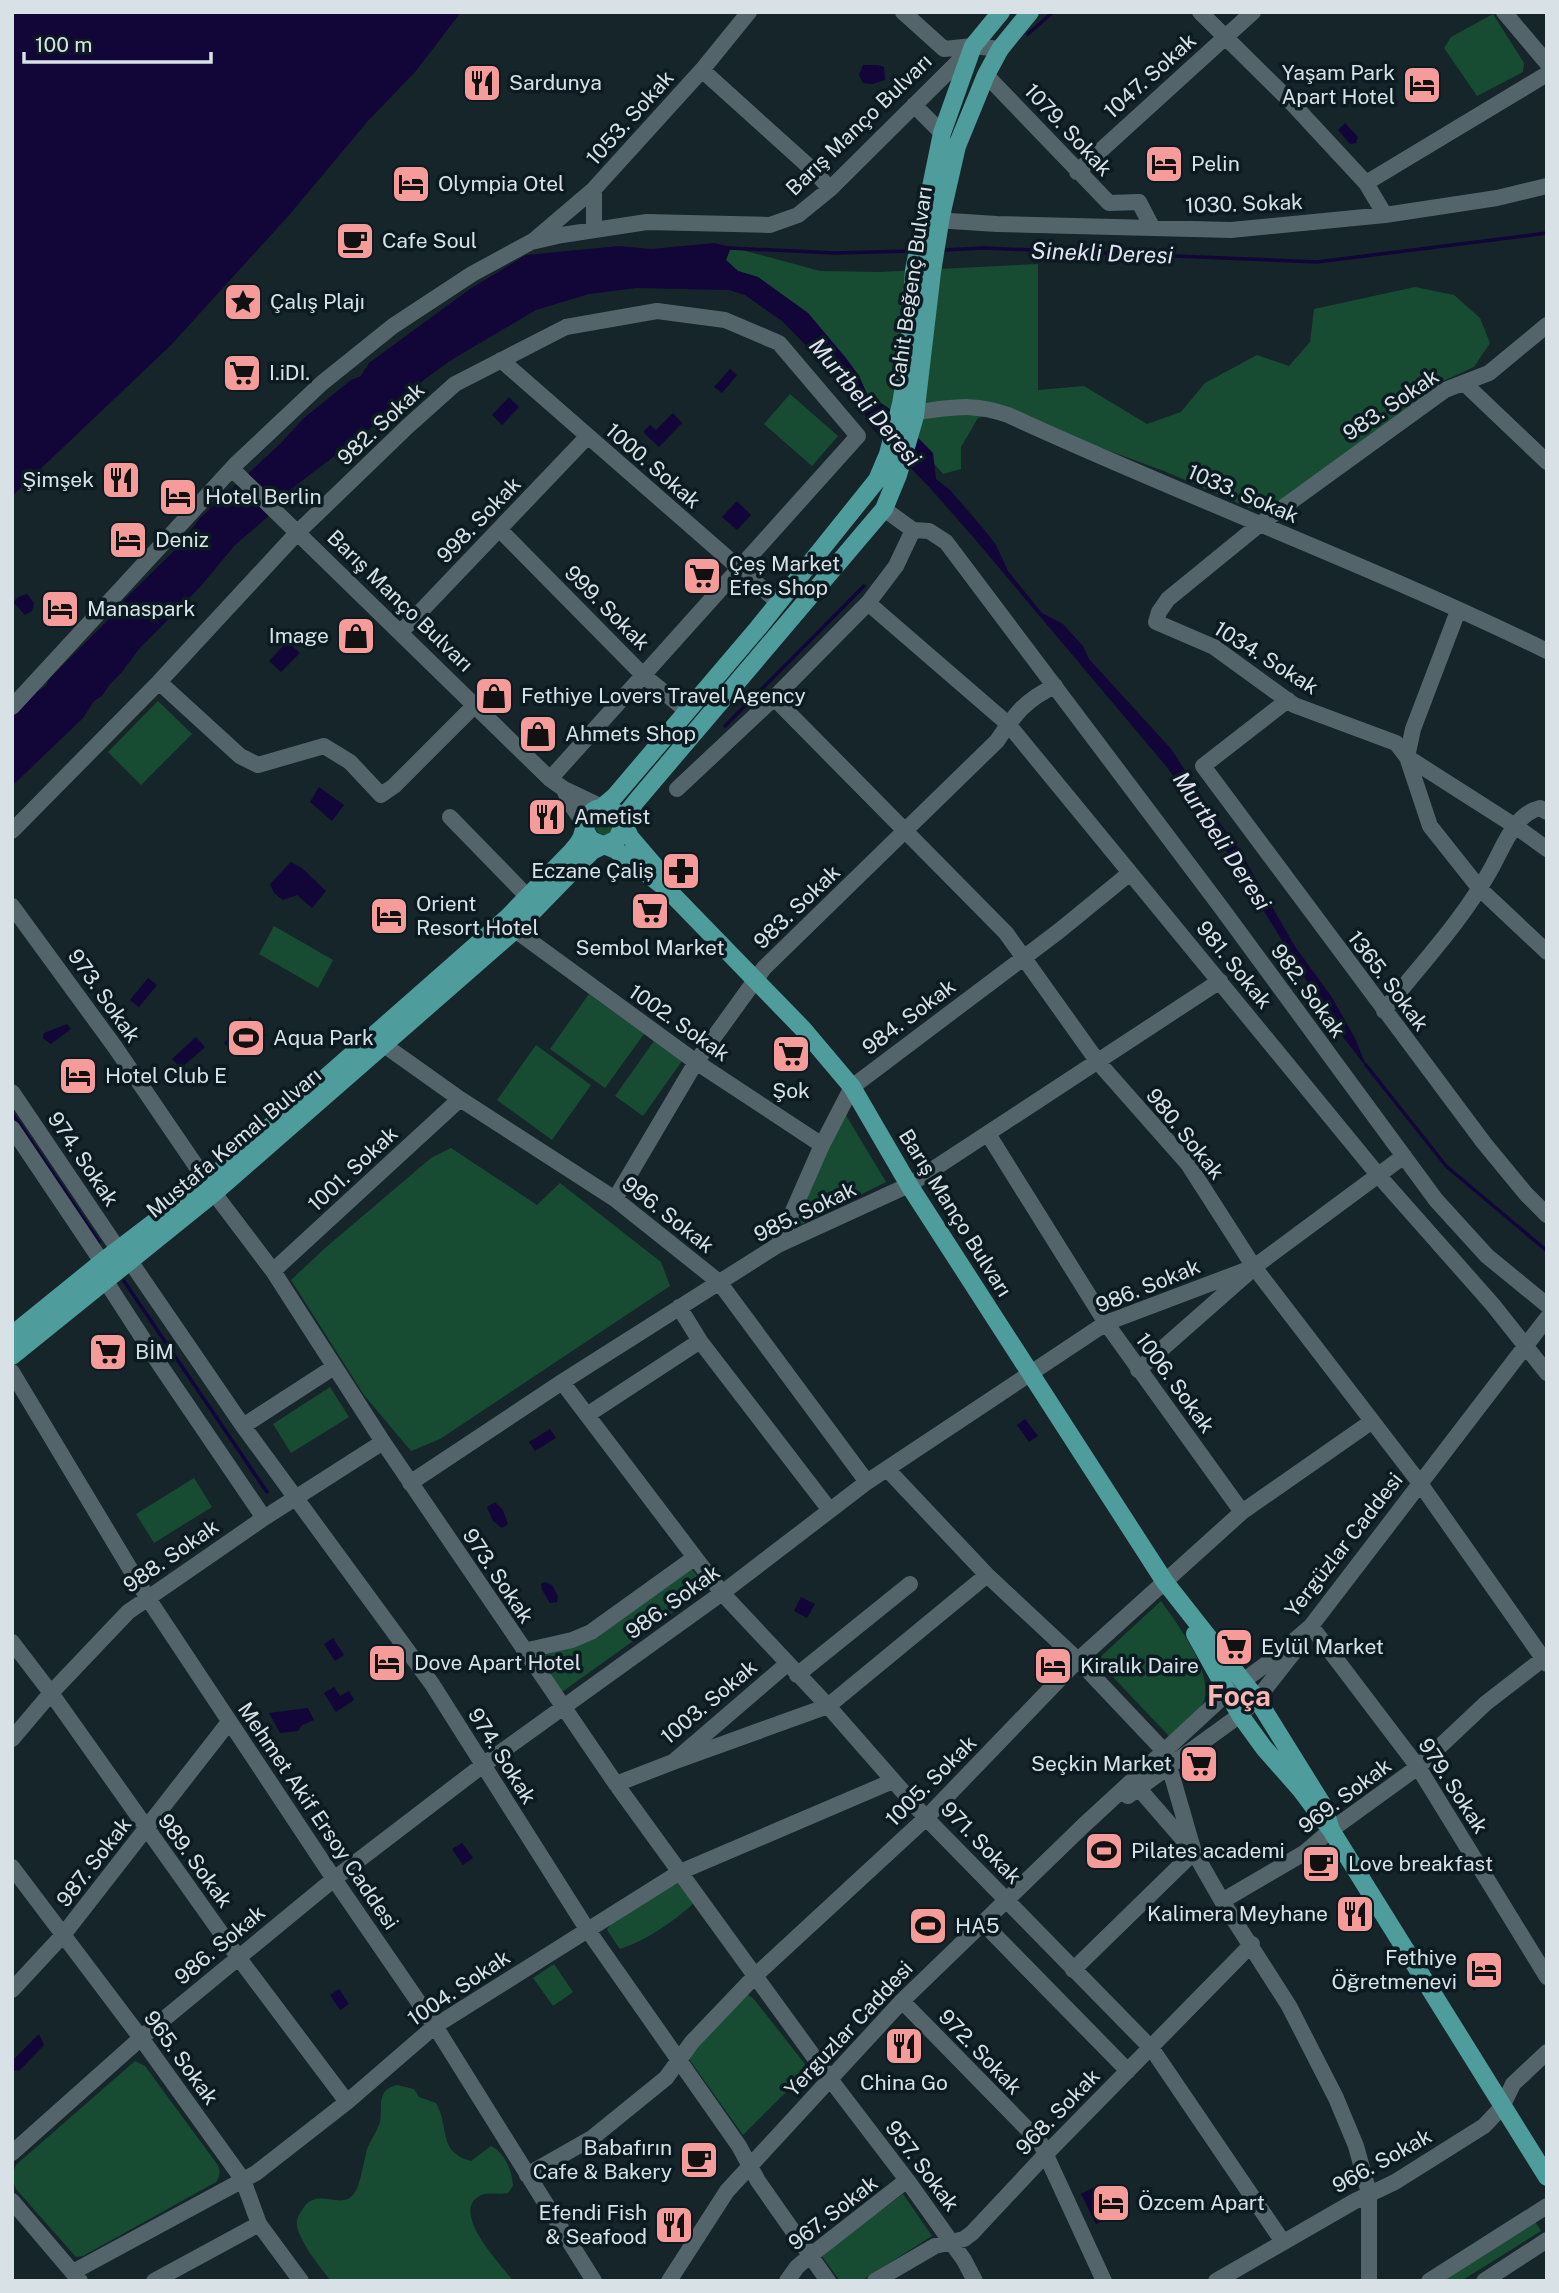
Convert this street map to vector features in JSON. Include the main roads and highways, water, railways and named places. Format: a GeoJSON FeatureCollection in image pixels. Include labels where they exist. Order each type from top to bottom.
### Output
{"type":"FeatureCollection","features":[{"type":"Feature","properties":{"kind":"main road","name":"Cahit Beğenç Bulvarı"},"geometry":{"type":"LineString","coordinates":[[923,271],[919,237],[942,134],[973,46],[1001,12]]}},
{"type":"Feature","properties":{"kind":"main road","name":"Cahit Beğenç Bulvarı"},"geometry":{"type":"LineString","coordinates":[[622,825],[630,809],[666,765],[884,509],[898,475],[911,410],[909,356],[923,271],[938,237],[957,146],[986,75],[1000,49],[1030,12]]}},
{"type":"Feature","properties":{"kind":"main road","name":"Cahit Beğenç Bulvarı"},"geometry":{"type":"LineString","coordinates":[[602,807],[615,796],[779,603],[877,480],[911,410]]}},
{"type":"Feature","properties":{"kind":"main road"},"geometry":{"type":"LineString","coordinates":[[602,807],[616,811],[622,825],[617,839],[604,845],[590,839],[585,825],[591,811],[602,807]]}},
{"type":"Feature","properties":{"kind":"main road","name":"Mustafa Kemal Bulvarı"},"geometry":{"type":"LineString","coordinates":[[210,1187],[509,916],[572,851],[581,839],[585,825]]}},
{"type":"Feature","properties":{"kind":"main road","name":"Barış Manço Bulvarı"},"geometry":{"type":"LineString","coordinates":[[622,825],[654,865],[667,889]]}},
{"type":"Feature","properties":{"kind":"main road","name":"Barış Manço Bulvarı"},"geometry":{"type":"LineString","coordinates":[[604,845],[616,850],[667,889],[803,1028],[852,1087],[909,1185],[1167,1585],[1240,1715],[1331,1830],[1547,2177]]}},
{"type":"Feature","properties":{"kind":"main road","name":"Mustafa Kemal Bulvarı"},"geometry":{"type":"LineString","coordinates":[[12,1335],[104,1271],[384,1045],[515,930],[593,851],[604,845]]}},
{"type":"Feature","properties":{"kind":"main road","name":"Mustafa Kemal Bulvarı"},"geometry":{"type":"LineString","coordinates":[[12,1356],[104,1271]]}},
{"type":"Feature","properties":{"kind":"main road","name":"Barış Manço Bulvarı"},"geometry":{"type":"LineString","coordinates":[[1167,1585],[1257,1699],[1324,1807],[1331,1830]]}},
{"type":"Feature","properties":{"kind":"water"},"geometry":{"type":"Polygon","coordinates":[[[12,12],[461,12],[415,72],[367,122],[290,214],[171,345],[12,496],[12,12]]]}},
{"type":"Feature","properties":{"kind":"water"},"geometry":{"type":"Polygon","coordinates":[[[863,65],[884,67],[885,80],[872,84],[863,83],[859,75],[863,65]]]}},
{"type":"Feature","properties":{"kind":"water"},"geometry":{"type":"Polygon","coordinates":[[[1345,123],[1358,137],[1356,143],[1350,144],[1338,130],[1345,123]]]}},
{"type":"Feature","properties":{"kind":"water"},"geometry":{"type":"Polygon","coordinates":[[[714,243],[731,247],[726,260],[738,271],[758,277],[808,313],[846,358],[859,376],[867,394],[890,409],[933,453],[936,479],[950,490],[982,527],[996,545],[1008,571],[1042,613],[1063,624],[1083,646],[1089,659],[1172,750],[1238,848],[1296,948],[1331,996],[1355,1038],[1367,1068],[1333,1024],[1229,854],[1166,766],[974,538],[872,428],[853,393],[782,321],[745,295],[729,290],[636,288],[589,294],[536,310],[453,359],[425,379],[365,433],[291,489],[285,502],[235,545],[200,587],[139,649],[102,696],[94,701],[83,718],[12,786],[12,717],[35,693],[46,686],[49,679],[109,619],[114,610],[179,546],[201,517],[304,418],[351,380],[361,376],[369,363],[470,289],[526,255],[619,246],[651,249],[714,243]]]}},
{"type":"Feature","properties":{"kind":"water"},"geometry":{"type":"Polygon","coordinates":[[[730,369],[737,375],[722,393],[714,387],[730,369]]]}},
{"type":"Feature","properties":{"kind":"water"},"geometry":{"type":"Polygon","coordinates":[[[509,397],[519,407],[502,425],[492,415],[509,397]]]}},
{"type":"Feature","properties":{"kind":"water"},"geometry":{"type":"Polygon","coordinates":[[[673,413],[682,423],[659,447],[643,432],[650,425],[656,430],[673,413]]]}},
{"type":"Feature","properties":{"kind":"water"},"geometry":{"type":"Polygon","coordinates":[[[737,501],[751,515],[737,530],[722,517],[737,501]]]}},
{"type":"Feature","properties":{"kind":"water"},"geometry":{"type":"Polygon","coordinates":[[[27,594],[34,603],[32,611],[25,615],[13,602],[27,594]]]}},
{"type":"Feature","properties":{"kind":"water"},"geometry":{"type":"Polygon","coordinates":[[[285,644],[290,644],[300,653],[281,672],[269,661],[285,644]]]}},
{"type":"Feature","properties":{"kind":"water"},"geometry":{"type":"Polygon","coordinates":[[[319,787],[344,805],[332,821],[310,802],[319,787]]]}},
{"type":"Feature","properties":{"kind":"water"},"geometry":{"type":"Polygon","coordinates":[[[291,862],[302,868],[326,891],[312,908],[297,895],[283,900],[274,893],[270,884],[291,862]]]}},
{"type":"Feature","properties":{"kind":"water"},"geometry":{"type":"Polygon","coordinates":[[[148,978],[157,985],[139,1007],[130,1000],[148,978]]]}},
{"type":"Feature","properties":{"kind":"water","name":"Aqua Park"},"geometry":{"type":"Polygon","coordinates":[[[250,1017],[266,1035],[254,1042],[244,1054],[241,1050],[235,1052],[224,1043],[250,1017]]]}},
{"type":"Feature","properties":{"kind":"water"},"geometry":{"type":"Polygon","coordinates":[[[67,1024],[71,1029],[51,1044],[43,1038],[44,1033],[67,1024]]]}},
{"type":"Feature","properties":{"kind":"water"},"geometry":{"type":"Polygon","coordinates":[[[196,1037],[205,1047],[181,1068],[172,1059],[196,1037]]]}},
{"type":"Feature","properties":{"kind":"water"},"geometry":{"type":"Polygon","coordinates":[[[1025,1419],[1038,1436],[1029,1442],[1017,1425],[1025,1419]]]}},
{"type":"Feature","properties":{"kind":"water"},"geometry":{"type":"Polygon","coordinates":[[[550,1429],[556,1438],[535,1451],[529,1442],[550,1429]]]}},
{"type":"Feature","properties":{"kind":"water"},"geometry":{"type":"Polygon","coordinates":[[[495,1502],[503,1510],[508,1524],[502,1528],[493,1521],[487,1507],[495,1502]]]}},
{"type":"Feature","properties":{"kind":"water"},"geometry":{"type":"Polygon","coordinates":[[[545,1582],[552,1585],[558,1596],[557,1602],[550,1603],[542,1590],[541,1584],[545,1582]]]}},
{"type":"Feature","properties":{"kind":"water"},"geometry":{"type":"Polygon","coordinates":[[[801,1597],[815,1604],[807,1618],[794,1611],[801,1597]]]}},
{"type":"Feature","properties":{"kind":"water"},"geometry":{"type":"Polygon","coordinates":[[[333,1638],[344,1655],[335,1661],[324,1644],[333,1638]]]}},
{"type":"Feature","properties":{"kind":"water"},"geometry":{"type":"Polygon","coordinates":[[[334,1687],[340,1696],[349,1691],[354,1700],[336,1712],[324,1693],[334,1687]]]}},
{"type":"Feature","properties":{"kind":"water"},"geometry":{"type":"Polygon","coordinates":[[[308,1708],[314,1720],[302,1725],[298,1731],[280,1733],[269,1713],[308,1708]]]}},
{"type":"Feature","properties":{"kind":"water"},"geometry":{"type":"Polygon","coordinates":[[[462,1843],[473,1858],[463,1865],[452,1849],[462,1843]]]}},
{"type":"Feature","properties":{"kind":"water"},"geometry":{"type":"Polygon","coordinates":[[[1481,1958],[1493,1977],[1474,1991],[1469,1983],[1474,1980],[1476,1967],[1473,1959],[1481,1958]]]}},
{"type":"Feature","properties":{"kind":"water"},"geometry":{"type":"Polygon","coordinates":[[[339,1989],[349,2004],[340,2010],[330,1995],[339,1989]]]}},
{"type":"Feature","properties":{"kind":"water"},"geometry":{"type":"Polygon","coordinates":[[[39,2034],[44,2045],[20,2070],[13,2071],[12,2061],[39,2034]]]}},
{"type":"Feature","properties":{"kind":"water"},"geometry":{"type":"Polygon","coordinates":[[[1097,2186],[1103,2199],[1107,2200],[1106,2204],[1112,2216],[1096,2224],[1081,2194],[1097,2186]]]}},
{"type":"Feature","properties":{"kind":"waterway"},"geometry":{"type":"LineString","coordinates":[[1028,34],[1053,12]]}},
{"type":"Feature","properties":{"kind":"waterway","name":"Sinekli Deresi"},"geometry":{"type":"LineString","coordinates":[[942,250],[984,248],[1317,262],[1547,233]]}},
{"type":"Feature","properties":{"kind":"waterway","name":"Sinekli Deresi"},"geometry":{"type":"LineString","coordinates":[[729,248],[834,253],[913,251]]}},
{"type":"Feature","properties":{"kind":"waterway"},"geometry":{"type":"LineString","coordinates":[[725,726],[864,586]]}},
{"type":"Feature","properties":{"kind":"waterway","name":"Murtbeli Deresi"},"geometry":{"type":"LineString","coordinates":[[1366,1065],[1446,1166],[1547,1251]]}},
{"type":"Feature","properties":{"kind":"waterway"},"geometry":{"type":"LineString","coordinates":[[12,1113],[99,1242]]}},
{"type":"Feature","properties":{"kind":"waterway"},"geometry":{"type":"LineString","coordinates":[[124,1281],[267,1492]]}},
{"type":"Feature","properties":{"kind":"place","name":"Sardunya"},"geometry":{"type":"Point","coordinates":[482,83]}},
{"type":"Feature","properties":{"kind":"place","name":"Yaşam Park Apart Hotel"},"geometry":{"type":"Point","coordinates":[1422,85]}},
{"type":"Feature","properties":{"kind":"place","name":"Pelin"},"geometry":{"type":"Point","coordinates":[1164,164]}},
{"type":"Feature","properties":{"kind":"place","name":"Olympia Otel"},"geometry":{"type":"Point","coordinates":[411,184]}},
{"type":"Feature","properties":{"kind":"place","name":"Cafe Soul"},"geometry":{"type":"Point","coordinates":[355,241]}},
{"type":"Feature","properties":{"kind":"place","name":"Çalış Plajı"},"geometry":{"type":"Point","coordinates":[243,302]}},
{"type":"Feature","properties":{"kind":"place","name":"I.iDI."},"geometry":{"type":"Point","coordinates":[242,373]}},
{"type":"Feature","properties":{"kind":"place","name":"Şimşek"},"geometry":{"type":"Point","coordinates":[121,480]}},
{"type":"Feature","properties":{"kind":"place","name":"Hotel Berlin"},"geometry":{"type":"Point","coordinates":[178,497]}},
{"type":"Feature","properties":{"kind":"place","name":"Deniz"},"geometry":{"type":"Point","coordinates":[128,540]}},
{"type":"Feature","properties":{"kind":"place","name":"Çeș Market Efes Shop"},"geometry":{"type":"Point","coordinates":[702,576]}},
{"type":"Feature","properties":{"kind":"place","name":"Manaspark"},"geometry":{"type":"Point","coordinates":[60,609]}},
{"type":"Feature","properties":{"kind":"place","name":"Image"},"geometry":{"type":"Point","coordinates":[356,636]}},
{"type":"Feature","properties":{"kind":"place","name":"Fethiye Lovers Travel Agency"},"geometry":{"type":"Point","coordinates":[494,696]}},
{"type":"Feature","properties":{"kind":"place","name":"Ahmets Shop"},"geometry":{"type":"Point","coordinates":[538,734]}},
{"type":"Feature","properties":{"kind":"place","name":"Ametist"},"geometry":{"type":"Point","coordinates":[547,817]}},
{"type":"Feature","properties":{"kind":"place","name":"Eczane Çaliș"},"geometry":{"type":"Point","coordinates":[681,871]}},
{"type":"Feature","properties":{"kind":"place","name":"Sembol Market"},"geometry":{"type":"Point","coordinates":[650,911]}},
{"type":"Feature","properties":{"kind":"place","name":"Orient Resort Hotel"},"geometry":{"type":"Point","coordinates":[389,916]}},
{"type":"Feature","properties":{"kind":"place","name":"Aqua Park"},"geometry":{"type":"Point","coordinates":[246,1038]}},
{"type":"Feature","properties":{"kind":"place","name":"Şok"},"geometry":{"type":"Point","coordinates":[791,1054]}},
{"type":"Feature","properties":{"kind":"place","name":"Hotel Club E"},"geometry":{"type":"Point","coordinates":[78,1076]}},
{"type":"Feature","properties":{"kind":"place","name":"BİM"},"geometry":{"type":"Point","coordinates":[108,1352]}},
{"type":"Feature","properties":{"kind":"place","name":"Eylül Market"},"geometry":{"type":"Point","coordinates":[1234,1647]}},
{"type":"Feature","properties":{"kind":"place","name":"Dove Apart Hotel"},"geometry":{"type":"Point","coordinates":[387,1663]}},
{"type":"Feature","properties":{"kind":"place","name":"Kiralık Daire"},"geometry":{"type":"Point","coordinates":[1053,1666]}},
{"type":"Feature","properties":{"kind":"place","name":"Seçkin Market"},"geometry":{"type":"Point","coordinates":[1199,1764]}},
{"type":"Feature","properties":{"kind":"place","name":"Pilates academi"},"geometry":{"type":"Point","coordinates":[1104,1851]}},
{"type":"Feature","properties":{"kind":"place","name":"Love breakfast"},"geometry":{"type":"Point","coordinates":[1321,1864]}},
{"type":"Feature","properties":{"kind":"place","name":"Kalimera Meyhane"},"geometry":{"type":"Point","coordinates":[1355,1914]}},
{"type":"Feature","properties":{"kind":"place","name":"HA5"},"geometry":{"type":"Point","coordinates":[928,1926]}},
{"type":"Feature","properties":{"kind":"place","name":"Fethiye Öğretmenevi"},"geometry":{"type":"Point","coordinates":[1484,1970]}},
{"type":"Feature","properties":{"kind":"place","name":"China Go"},"geometry":{"type":"Point","coordinates":[904,2046]}},
{"type":"Feature","properties":{"kind":"place","name":"Babafırın Cafe & Bakery"},"geometry":{"type":"Point","coordinates":[699,2160]}},
{"type":"Feature","properties":{"kind":"place","name":"Özcem Apart"},"geometry":{"type":"Point","coordinates":[1111,2203]}},
{"type":"Feature","properties":{"kind":"place","name":"Efendi Fish & Seafood"},"geometry":{"type":"Point","coordinates":[674,2225]}},
{"type":"Feature","properties":{"kind":"district","name":"Foça"},"geometry":{"type":"Point","coordinates":[1239,1696]}}]}
